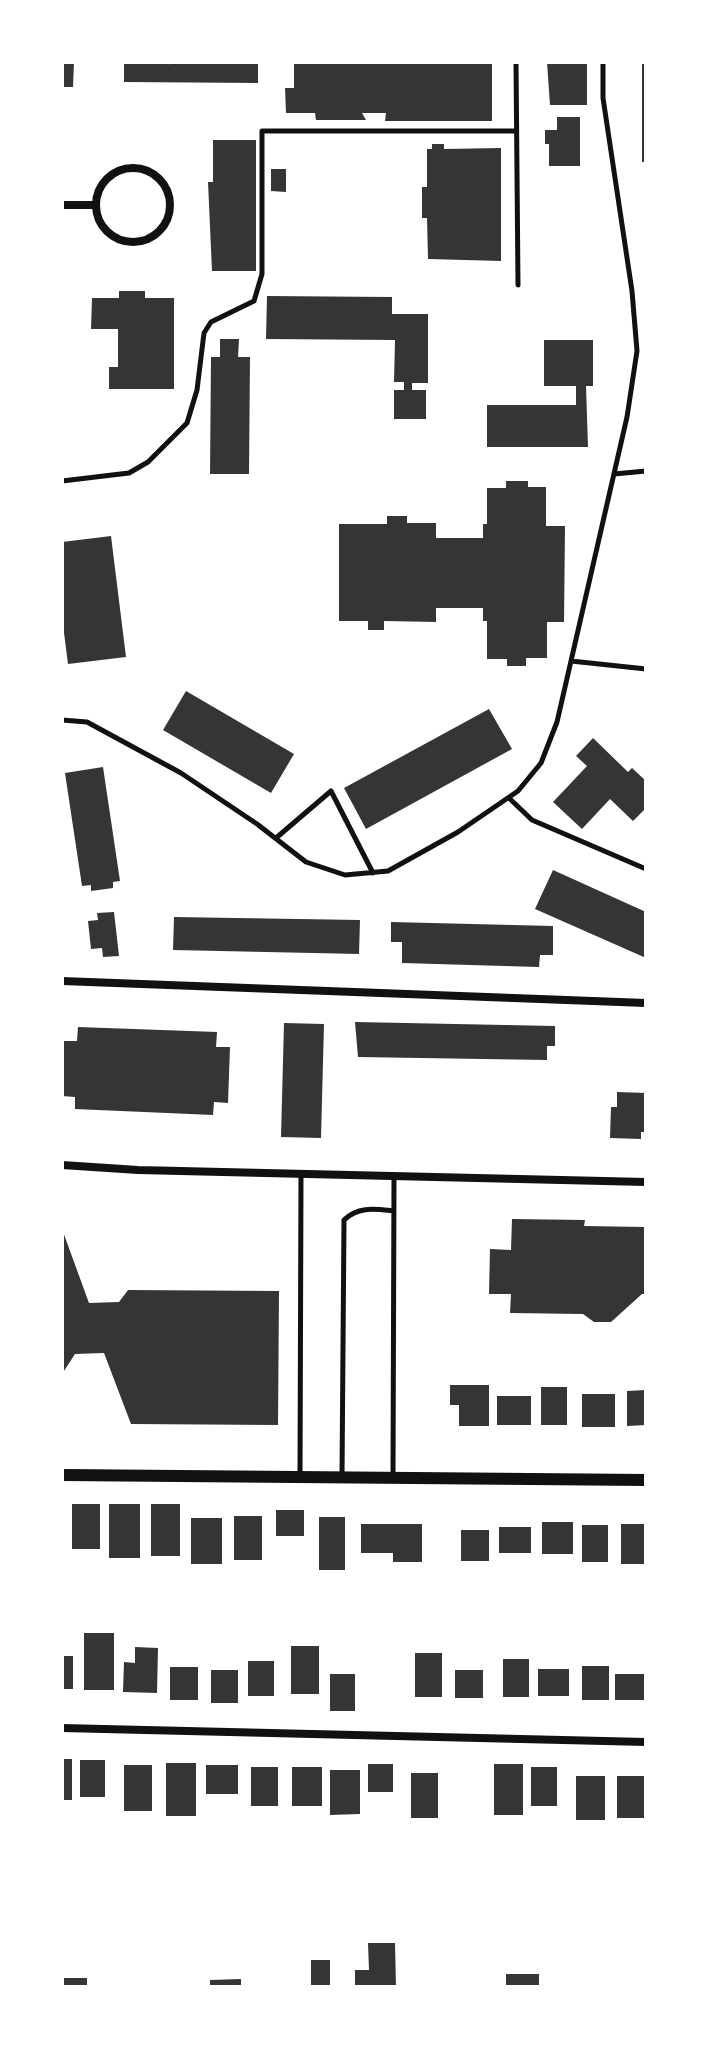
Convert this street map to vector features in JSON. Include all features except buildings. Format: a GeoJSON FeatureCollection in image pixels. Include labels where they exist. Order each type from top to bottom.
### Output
{"type":"FeatureCollection","features":[{"type":"Feature","properties":{"kind":"street"},"geometry":{"type":"LineString","coordinates":[[131,168],[152,173],[161,181],[167,190],[170,211],[160,231],[151,238],[130,242],[110,234],[102,226],[96,205],[98,194],[110,176],[131,168]]}},
{"type":"Feature","properties":{"kind":"street"},"geometry":{"type":"LineString","coordinates":[[62,205],[96,205]]}},
{"type":"Feature","properties":{"kind":"street"},"geometry":{"type":"LineString","coordinates":[[62,981],[646,1003]]}},
{"type":"Feature","properties":{"kind":"street"},"geometry":{"type":"LineString","coordinates":[[62,1165],[646,1182]]}},
{"type":"Feature","properties":{"kind":"street"},"geometry":{"type":"LineString","coordinates":[[62,1475],[646,1480]]}},
{"type":"Feature","properties":{"kind":"street"},"geometry":{"type":"LineString","coordinates":[[62,1728],[646,1742]]}},
{"type":"Feature","properties":{"kind":"lane"},"geometry":{"type":"LineString","coordinates":[[516,62],[518,285]]}},
{"type":"Feature","properties":{"kind":"lane"},"geometry":{"type":"LineString","coordinates":[[62,720],[87,722],[181,773],[306,862],[345,875],[388,871],[458,832],[518,791],[541,763],[557,722],[627,417],[637,351],[632,291],[603,98],[603,62]]}},
{"type":"Feature","properties":{"kind":"lane"},"geometry":{"type":"LineString","coordinates":[[62,481],[129,473],[148,462],[187,423],[197,390],[200,352],[207,327],[211,322],[254,301],[262,274],[262,131],[516,131]]}},
{"type":"Feature","properties":{"kind":"lane"},"geometry":{"type":"LineString","coordinates":[[614,474],[646,471]]}},
{"type":"Feature","properties":{"kind":"lane"},"geometry":{"type":"LineString","coordinates":[[571,661],[646,669]]}},
{"type":"Feature","properties":{"kind":"lane"},"geometry":{"type":"LineString","coordinates":[[276,838],[331,791],[373,873]]}},
{"type":"Feature","properties":{"kind":"lane"},"geometry":{"type":"LineString","coordinates":[[509,798],[532,820],[646,869]]}},
{"type":"Feature","properties":{"kind":"lane"},"geometry":{"type":"LineString","coordinates":[[300,1477],[301,1174]]}},
{"type":"Feature","properties":{"kind":"lane"},"geometry":{"type":"LineString","coordinates":[[393,1477],[394,1177]]}},
{"type":"Feature","properties":{"kind":"lane"},"geometry":{"type":"LineString","coordinates":[[342,1477],[344,1220],[352,1212],[364,1209],[394,1211]]}}]}
